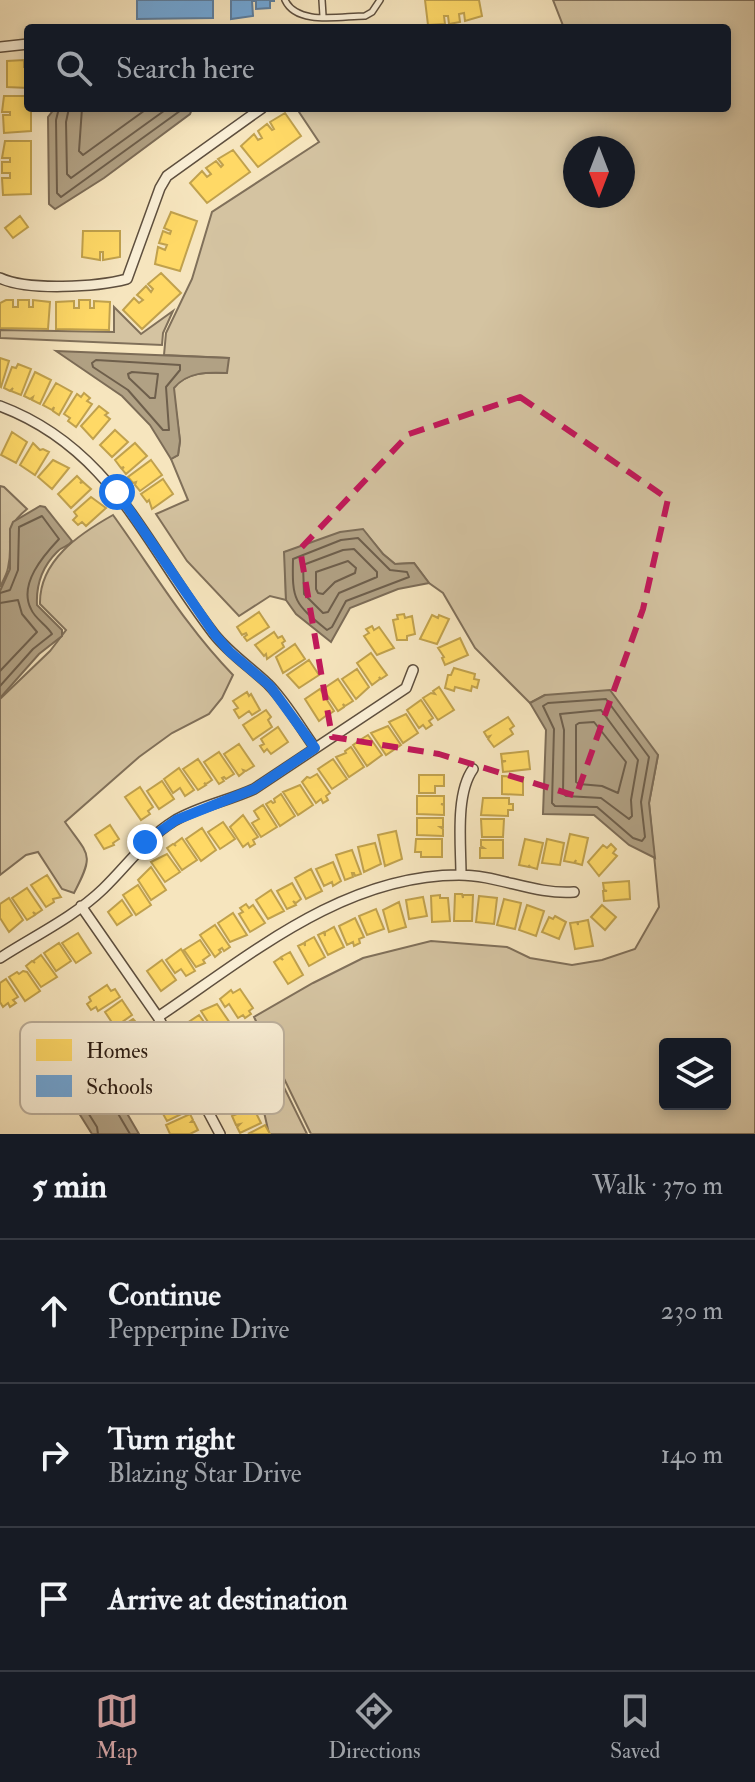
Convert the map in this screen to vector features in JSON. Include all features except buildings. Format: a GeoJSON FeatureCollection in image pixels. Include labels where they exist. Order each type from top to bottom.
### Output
{"type":"FeatureCollection","features":[{"type":"Feature","properties":{"kind":"street"},"geometry":{"type":"LineString","coordinates":[[0,47],[24,44]]}},
{"type":"Feature","properties":{"kind":"street"},"geometry":{"type":"LineString","coordinates":[[0,278],[14,283],[46,285],[106,285],[127,279],[167,176],[256,112]]}},
{"type":"Feature","properties":{"kind":"street"},"geometry":{"type":"LineString","coordinates":[[0,406],[24,415],[69,443],[104,478],[128,507],[215,635],[270,686],[315,748]]}},
{"type":"Feature","properties":{"kind":"street"},"geometry":{"type":"LineString","coordinates":[[0,958],[103,889],[145,842],[169,825],[195,811],[254,789],[406,688],[413,670]]}},
{"type":"Feature","properties":{"kind":"street"},"geometry":{"type":"LineString","coordinates":[[461,875],[462,797],[473,769]]}},
{"type":"Feature","properties":{"kind":"street"},"geometry":{"type":"LineString","coordinates":[[158,1017],[284,933],[354,896],[395,882],[461,875],[491,878],[555,893],[574,892]]}},
{"type":"Feature","properties":{"kind":"street"},"geometry":{"type":"LineString","coordinates":[[81,906],[161,1022]]}},
{"type":"Feature","properties":{"kind":"street"},"geometry":{"type":"LineString","coordinates":[[209,1114],[220,1134]]}},
{"type":"Feature","properties":{"kind":"lane"},"geometry":{"type":"LineString","coordinates":[[285,0],[286,5],[299,15],[323,16],[365,16],[380,0]]}},
{"type":"Feature","properties":{"kind":"lane"},"geometry":{"type":"LineString","coordinates":[[322,0],[323,16]]}},
{"type":"Feature","properties":{"kind":"highlighted area"},"geometry":{"type":"Polygon","coordinates":[[[520,397],[668,499],[643,609],[576,796],[439,754],[332,737],[300,549],[409,434],[520,397]]]}},
{"type":"Feature","properties":{"kind":"shaded area"},"geometry":{"type":"Polygon","coordinates":[[[553,0],[755,0],[755,1134],[311,1134],[284,1079],[284,1022],[256,1022],[254,1017],[363,958],[431,941],[507,947],[530,958],[572,965],[602,960],[635,949],[659,907],[649,803],[658,755],[545,695],[530,703],[475,648],[443,593],[429,583],[414,563],[395,564],[363,530],[285,552],[286,600],[270,596],[239,616],[187,561],[156,514],[188,500],[171,459],[178,455],[180,441],[173,388],[191,376],[226,373],[228,358],[164,355],[166,333],[192,279],[212,212],[319,142],[299,112],[731,112],[731,24],[562,24],[553,0]]]}},
{"type":"Feature","properties":{"kind":"shaded area"},"geometry":{"type":"Polygon","coordinates":[[[114,307],[141,334],[173,311],[163,333],[162,345],[0,338],[0,330],[114,332],[114,307]]]}},
{"type":"Feature","properties":{"kind":"shaded area"},"geometry":{"type":"Polygon","coordinates":[[[0,486],[27,509],[11,529],[10,558],[0,587],[0,486]]]}},
{"type":"Feature","properties":{"kind":"shaded area"},"geometry":{"type":"Polygon","coordinates":[[[113,515],[185,618],[233,675],[222,698],[209,714],[172,733],[139,757],[65,822],[84,849],[87,862],[74,893],[62,889],[38,852],[26,855],[0,875],[0,699],[50,651],[66,630],[40,604],[46,575],[63,550],[113,515]]]}},
{"type":"Feature","properties":{"kind":"shaded area"},"geometry":{"type":"Polygon","coordinates":[[[284,1087],[307,1134],[269,1134],[264,1114],[284,1114],[284,1087]]]}},
{"type":"Feature","properties":{"kind":"water"},"geometry":{"type":"Polygon","coordinates":[[[52,112],[191,112],[104,178],[55,209],[49,204],[48,117],[52,112]]]}},
{"type":"Feature","properties":{"kind":"water"},"geometry":{"type":"Polygon","coordinates":[[[56,351],[229,358],[227,373],[191,376],[174,388],[180,441],[178,455],[171,459],[150,425],[122,396],[56,351]]]}},
{"type":"Feature","properties":{"kind":"water"},"geometry":{"type":"Polygon","coordinates":[[[40,506],[45,507],[72,541],[48,563],[38,590],[37,605],[62,630],[62,636],[39,654],[0,698],[0,591],[10,569],[10,529],[13,522],[40,506]]]}},
{"type":"Feature","properties":{"kind":"water"},"geometry":{"type":"Polygon","coordinates":[[[363,529],[395,564],[414,563],[429,583],[398,589],[350,608],[331,642],[296,614],[286,600],[284,552],[340,532],[363,529]]]}},
{"type":"Feature","properties":{"kind":"water"},"geometry":{"type":"Polygon","coordinates":[[[610,690],[658,755],[649,803],[655,858],[629,845],[594,815],[543,814],[546,730],[530,703],[545,695],[610,690]]]}},
{"type":"Feature","properties":{"kind":"water"},"geometry":{"type":"Polygon","coordinates":[[[79,1114],[127,1114],[139,1134],[92,1134],[79,1114]]]}},
{"type":"Feature","properties":{"kind":"route"},"geometry":{"type":"LineString","coordinates":[[117,492],[215,635],[270,686],[315,748],[254,789],[176,820],[145,842]]}}]}
